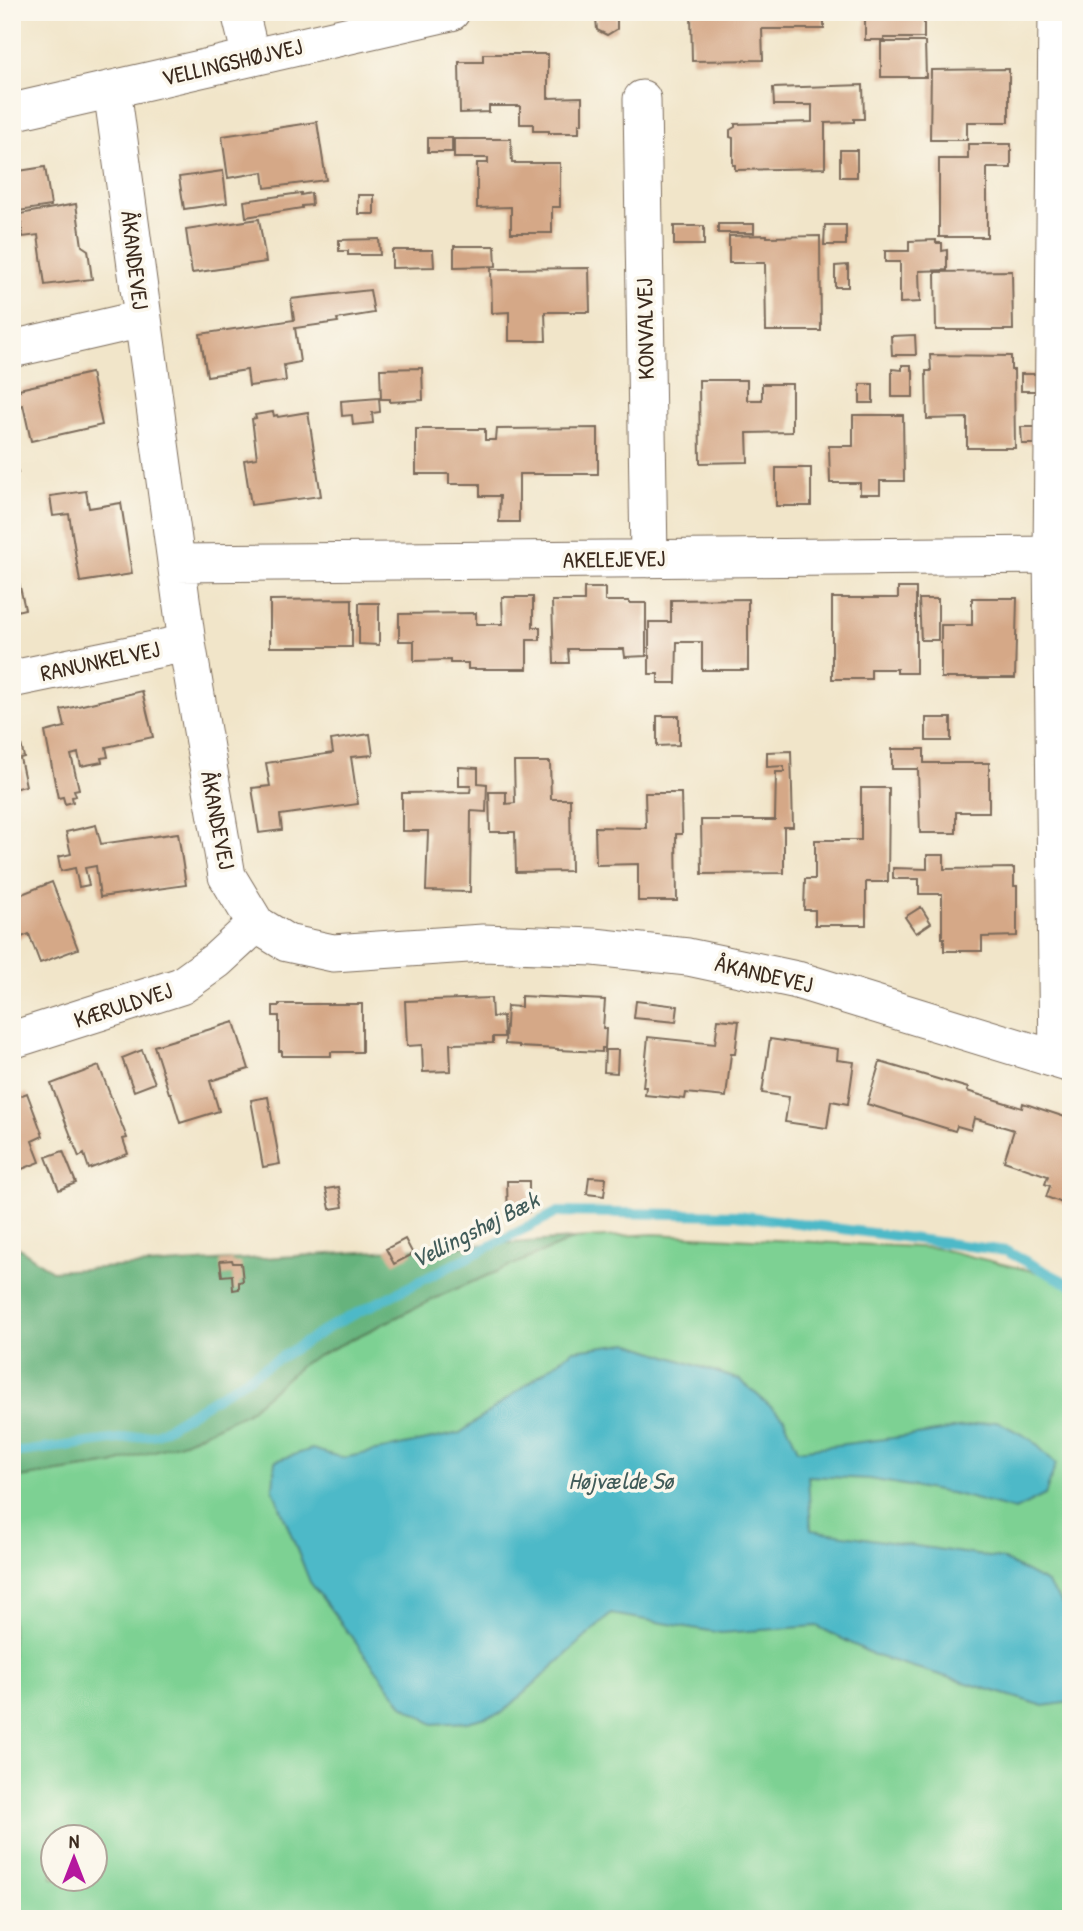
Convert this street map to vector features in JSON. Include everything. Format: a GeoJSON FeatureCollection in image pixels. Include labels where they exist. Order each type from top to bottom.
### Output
{"type":"FeatureCollection","features":[{"type":"Feature","properties":{"kind":"street"},"geometry":{"type":"LineString","coordinates":[[240,12],[251,57]]}},
{"type":"Feature","properties":{"kind":"street","name":"VELLINGSHØJVEJ"},"geometry":{"type":"LineString","coordinates":[[12,112],[451,12]]}},
{"type":"Feature","properties":{"kind":"street"},"geometry":{"type":"LineString","coordinates":[[1057,12],[1052,555],[1065,1062]]}},
{"type":"Feature","properties":{"kind":"street","name":"ÅKANDEVEJ"},"geometry":{"type":"LineString","coordinates":[[112,89],[187,643],[226,876],[256,924],[287,943],[333,953],[483,943],[594,947],[688,957],[797,980],[1065,1062]]}},
{"type":"Feature","properties":{"kind":"street","name":"KONVALVEJ"},"geometry":{"type":"LineString","coordinates":[[642,99],[649,559]]}},
{"type":"Feature","properties":{"kind":"street"},"geometry":{"type":"LineString","coordinates":[[12,349],[142,319]]}},
{"type":"Feature","properties":{"kind":"street","name":"AKELEJEVEJ"},"geometry":{"type":"LineString","coordinates":[[176,563],[1052,555]]}},
{"type":"Feature","properties":{"kind":"street","name":"RANUNKELVEJ"},"geometry":{"type":"LineString","coordinates":[[12,679],[187,643]]}},
{"type":"Feature","properties":{"kind":"street","name":"KÆRULDVEJ"},"geometry":{"type":"LineString","coordinates":[[12,1040],[181,986],[217,960],[256,924]]}},
{"type":"Feature","properties":{"kind":"green space"},"geometry":{"type":"Polygon","coordinates":[[[653,1234],[936,1248],[1053,1276],[1071,1286],[1071,1919],[12,1919],[12,1479],[112,1464],[246,1413],[305,1362],[444,1294],[574,1239],[653,1234]]]}},
{"type":"Feature","properties":{"kind":"green space"},"geometry":{"type":"Polygon","coordinates":[[[574,1239],[444,1294],[305,1362],[246,1413],[184,1442],[112,1464],[12,1479],[12,1243],[52,1271],[574,1239]]]}},
{"type":"Feature","properties":{"kind":"water","name":"Højvælde Sø"},"geometry":{"type":"Polygon","coordinates":[[[628,1343],[740,1380],[784,1418],[798,1450],[924,1434],[997,1421],[1032,1440],[1056,1464],[1045,1495],[1015,1510],[955,1494],[869,1479],[808,1476],[811,1530],[1002,1559],[1047,1583],[1071,1615],[1071,1702],[1044,1706],[876,1656],[817,1626],[721,1633],[611,1614],[502,1713],[467,1722],[433,1724],[403,1705],[310,1582],[273,1489],[275,1461],[312,1449],[343,1458],[460,1433],[574,1350],[628,1343]]]}},
{"type":"Feature","properties":{"kind":"building"},"geometry":{"type":"Polygon","coordinates":[[[605,12],[617,17],[617,29],[607,35],[597,30],[596,18],[605,12]]]}},
{"type":"Feature","properties":{"kind":"building"},"geometry":{"type":"Polygon","coordinates":[[[691,12],[824,12],[824,29],[762,29],[763,60],[692,61],[691,12]]]}},
{"type":"Feature","properties":{"kind":"building"},"geometry":{"type":"Polygon","coordinates":[[[865,14],[924,15],[924,38],[865,40],[865,14]]]}},
{"type":"Feature","properties":{"kind":"building"},"geometry":{"type":"Polygon","coordinates":[[[881,42],[925,42],[926,77],[881,77],[881,42]]]}},
{"type":"Feature","properties":{"kind":"building"},"geometry":{"type":"Polygon","coordinates":[[[483,54],[548,54],[548,98],[582,97],[582,124],[579,124],[579,133],[533,131],[533,124],[520,124],[520,106],[489,106],[489,112],[460,113],[459,62],[483,62],[483,54]]]}},
{"type":"Feature","properties":{"kind":"building"},"geometry":{"type":"Polygon","coordinates":[[[1009,69],[1009,122],[967,122],[967,140],[930,140],[931,70],[1009,69]]]}},
{"type":"Feature","properties":{"kind":"building"},"geometry":{"type":"Polygon","coordinates":[[[863,85],[864,119],[825,123],[825,168],[735,170],[730,130],[735,124],[812,122],[812,105],[774,105],[773,88],[863,85]]]}},
{"type":"Feature","properties":{"kind":"building"},"geometry":{"type":"Polygon","coordinates":[[[317,122],[326,180],[265,188],[263,172],[228,178],[222,136],[317,122]]]}},
{"type":"Feature","properties":{"kind":"building"},"geometry":{"type":"Polygon","coordinates":[[[428,138],[452,138],[452,152],[428,152],[428,138]]]}},
{"type":"Feature","properties":{"kind":"building"},"geometry":{"type":"Polygon","coordinates":[[[454,139],[511,139],[512,163],[560,163],[560,207],[552,207],[552,233],[511,233],[511,207],[477,208],[477,163],[488,163],[488,158],[454,158],[454,139]]]}},
{"type":"Feature","properties":{"kind":"building"},"geometry":{"type":"Polygon","coordinates":[[[968,144],[1011,144],[1011,168],[987,168],[987,237],[939,237],[939,159],[968,159],[968,144]]]}},
{"type":"Feature","properties":{"kind":"building"},"geometry":{"type":"Polygon","coordinates":[[[840,150],[857,150],[857,177],[840,177],[840,150]]]}},
{"type":"Feature","properties":{"kind":"building"},"geometry":{"type":"Polygon","coordinates":[[[45,167],[51,206],[12,212],[12,172],[45,167]]]}},
{"type":"Feature","properties":{"kind":"building"},"geometry":{"type":"Polygon","coordinates":[[[223,171],[227,203],[184,209],[179,177],[223,171]]]}},
{"type":"Feature","properties":{"kind":"building"},"geometry":{"type":"Polygon","coordinates":[[[311,193],[312,205],[246,217],[244,201],[311,193]]]}},
{"type":"Feature","properties":{"kind":"building"},"geometry":{"type":"Polygon","coordinates":[[[358,195],[374,195],[374,214],[358,214],[358,195]]]}},
{"type":"Feature","properties":{"kind":"building"},"geometry":{"type":"Polygon","coordinates":[[[76,204],[82,246],[88,250],[92,279],[45,285],[38,235],[23,237],[20,214],[76,204]]]}},
{"type":"Feature","properties":{"kind":"building"},"geometry":{"type":"Polygon","coordinates":[[[259,219],[266,262],[192,273],[186,230],[259,219]]]}},
{"type":"Feature","properties":{"kind":"building"},"geometry":{"type":"Polygon","coordinates":[[[718,224],[754,224],[754,233],[718,233],[718,224]]]}},
{"type":"Feature","properties":{"kind":"building"},"geometry":{"type":"Polygon","coordinates":[[[825,225],[846,225],[846,245],[824,245],[825,225]]]}},
{"type":"Feature","properties":{"kind":"building"},"geometry":{"type":"Polygon","coordinates":[[[674,226],[704,226],[704,245],[674,245],[674,226]]]}},
{"type":"Feature","properties":{"kind":"building"},"geometry":{"type":"Polygon","coordinates":[[[729,236],[820,236],[821,331],[766,331],[765,263],[729,263],[729,236]]]}},
{"type":"Feature","properties":{"kind":"building"},"geometry":{"type":"Polygon","coordinates":[[[379,239],[380,255],[348,255],[348,251],[339,251],[339,240],[379,239]]]}},
{"type":"Feature","properties":{"kind":"building"},"geometry":{"type":"Polygon","coordinates":[[[936,240],[936,243],[942,243],[942,251],[947,250],[947,270],[919,271],[920,302],[900,303],[900,262],[885,262],[885,251],[909,251],[909,241],[936,240]]]}},
{"type":"Feature","properties":{"kind":"building"},"geometry":{"type":"Polygon","coordinates":[[[454,246],[495,246],[496,266],[454,267],[454,246]]]}},
{"type":"Feature","properties":{"kind":"building"},"geometry":{"type":"Polygon","coordinates":[[[392,250],[433,250],[434,267],[392,268],[392,250]]]}},
{"type":"Feature","properties":{"kind":"building"},"geometry":{"type":"Polygon","coordinates":[[[848,265],[848,287],[835,287],[835,266],[848,265]]]}},
{"type":"Feature","properties":{"kind":"building"},"geometry":{"type":"Polygon","coordinates":[[[589,268],[590,312],[545,312],[546,341],[509,341],[509,312],[492,313],[491,269],[589,268]]]}},
{"type":"Feature","properties":{"kind":"building"},"geometry":{"type":"Polygon","coordinates":[[[1012,271],[1013,330],[936,330],[935,272],[1012,271]]]}},
{"type":"Feature","properties":{"kind":"building"},"geometry":{"type":"Polygon","coordinates":[[[370,290],[374,313],[337,319],[338,322],[295,328],[300,362],[284,365],[286,381],[249,386],[247,370],[207,376],[200,334],[294,320],[291,299],[370,290]]]}},
{"type":"Feature","properties":{"kind":"building"},"geometry":{"type":"Polygon","coordinates":[[[915,335],[916,355],[892,355],[891,336],[915,335]]]}},
{"type":"Feature","properties":{"kind":"building"},"geometry":{"type":"Polygon","coordinates":[[[930,355],[1011,356],[1011,370],[1014,370],[1015,448],[967,448],[967,418],[927,419],[926,371],[931,371],[930,355]]]}},
{"type":"Feature","properties":{"kind":"building"},"geometry":{"type":"Polygon","coordinates":[[[902,365],[911,365],[913,370],[913,397],[892,397],[892,369],[902,370],[902,365]]]}},
{"type":"Feature","properties":{"kind":"building"},"geometry":{"type":"Polygon","coordinates":[[[422,368],[423,400],[390,402],[390,399],[381,399],[380,369],[422,368]]]}},
{"type":"Feature","properties":{"kind":"building"},"geometry":{"type":"Polygon","coordinates":[[[91,373],[102,425],[31,441],[23,405],[12,407],[12,393],[20,391],[19,389],[91,373]]]}},
{"type":"Feature","properties":{"kind":"building"},"geometry":{"type":"Polygon","coordinates":[[[1021,374],[1036,374],[1036,391],[1021,391],[1021,374]]]}},
{"type":"Feature","properties":{"kind":"building"},"geometry":{"type":"Polygon","coordinates":[[[699,380],[747,380],[747,400],[762,400],[762,384],[792,384],[792,432],[747,433],[748,462],[700,463],[699,380]]]}},
{"type":"Feature","properties":{"kind":"building"},"geometry":{"type":"Polygon","coordinates":[[[860,384],[873,384],[873,403],[860,403],[860,384]]]}},
{"type":"Feature","properties":{"kind":"building"},"geometry":{"type":"Polygon","coordinates":[[[379,398],[380,412],[372,413],[373,423],[353,425],[352,415],[342,416],[341,401],[379,398]]]}},
{"type":"Feature","properties":{"kind":"building"},"geometry":{"type":"Polygon","coordinates":[[[273,412],[274,416],[278,417],[308,412],[321,496],[251,505],[244,460],[257,458],[252,419],[256,418],[255,415],[273,412]]]}},
{"type":"Feature","properties":{"kind":"building"},"geometry":{"type":"Polygon","coordinates":[[[853,415],[903,415],[904,481],[880,481],[880,494],[860,494],[860,483],[830,483],[829,446],[853,446],[853,415]]]}},
{"type":"Feature","properties":{"kind":"building"},"geometry":{"type":"Polygon","coordinates":[[[1021,427],[1036,427],[1036,444],[1022,444],[1021,427]]]}},
{"type":"Feature","properties":{"kind":"building"},"geometry":{"type":"Polygon","coordinates":[[[598,428],[598,474],[519,474],[519,522],[499,522],[500,496],[480,496],[480,484],[449,484],[449,474],[416,474],[416,429],[485,429],[485,440],[496,440],[497,429],[598,428]]]}},
{"type":"Feature","properties":{"kind":"building"},"geometry":{"type":"Polygon","coordinates":[[[14,459],[18,473],[12,474],[12,460],[14,459]]]}},
{"type":"Feature","properties":{"kind":"building"},"geometry":{"type":"Polygon","coordinates":[[[776,468],[811,468],[811,506],[776,506],[776,468]]]}},
{"type":"Feature","properties":{"kind":"building"},"geometry":{"type":"Polygon","coordinates":[[[86,491],[89,508],[121,503],[132,574],[80,582],[69,514],[53,516],[50,496],[86,491]]]}},
{"type":"Feature","properties":{"kind":"building"},"geometry":{"type":"Polygon","coordinates":[[[16,569],[25,609],[12,612],[12,570],[16,569]]]}},
{"type":"Feature","properties":{"kind":"building"},"geometry":{"type":"Polygon","coordinates":[[[584,588],[605,588],[605,601],[646,603],[646,656],[625,657],[624,649],[568,649],[569,663],[554,663],[552,601],[584,601],[584,588]]]}},
{"type":"Feature","properties":{"kind":"building"},"geometry":{"type":"Polygon","coordinates":[[[898,588],[916,588],[916,673],[897,673],[897,669],[871,669],[871,679],[832,679],[832,598],[898,598],[898,588]]]}},
{"type":"Feature","properties":{"kind":"building"},"geometry":{"type":"Polygon","coordinates":[[[502,597],[533,597],[533,627],[540,627],[540,640],[527,640],[527,669],[468,669],[468,663],[450,663],[450,660],[414,661],[414,641],[399,641],[399,614],[476,613],[476,624],[503,624],[502,597]]]}},
{"type":"Feature","properties":{"kind":"building"},"geometry":{"type":"Polygon","coordinates":[[[972,598],[1017,598],[1015,678],[941,678],[941,625],[972,625],[972,598]]]}},
{"type":"Feature","properties":{"kind":"building"},"geometry":{"type":"Polygon","coordinates":[[[352,599],[352,647],[270,647],[270,600],[352,599]]]}},
{"type":"Feature","properties":{"kind":"building"},"geometry":{"type":"Polygon","coordinates":[[[748,599],[748,670],[702,670],[702,642],[677,642],[676,683],[658,683],[658,674],[649,674],[649,622],[671,622],[671,600],[748,599]]]}},
{"type":"Feature","properties":{"kind":"building"},"geometry":{"type":"Polygon","coordinates":[[[919,599],[938,599],[938,640],[921,640],[919,599]]]}},
{"type":"Feature","properties":{"kind":"building"},"geometry":{"type":"Polygon","coordinates":[[[359,603],[379,603],[379,645],[359,644],[359,603]]]}},
{"type":"Feature","properties":{"kind":"building"},"geometry":{"type":"Polygon","coordinates":[[[142,691],[153,737],[106,747],[108,757],[101,758],[102,762],[81,766],[78,753],[71,755],[79,789],[74,790],[76,796],[72,797],[73,802],[65,804],[63,797],[58,798],[45,732],[65,727],[61,710],[142,691]]]}},
{"type":"Feature","properties":{"kind":"building"},"geometry":{"type":"Polygon","coordinates":[[[657,716],[679,716],[679,745],[657,746],[657,716]]]}},
{"type":"Feature","properties":{"kind":"building"},"geometry":{"type":"Polygon","coordinates":[[[926,718],[951,718],[951,741],[926,741],[926,718]]]}},
{"type":"Feature","properties":{"kind":"building"},"geometry":{"type":"Polygon","coordinates":[[[18,732],[24,757],[20,758],[26,786],[12,789],[12,733],[18,732]]]}},
{"type":"Feature","properties":{"kind":"building"},"geometry":{"type":"Polygon","coordinates":[[[370,734],[373,755],[351,757],[358,804],[280,815],[282,830],[259,833],[252,788],[270,786],[266,763],[333,753],[331,740],[370,734]]]}},
{"type":"Feature","properties":{"kind":"building"},"geometry":{"type":"Polygon","coordinates":[[[892,749],[924,749],[924,763],[989,763],[989,812],[956,812],[956,833],[920,833],[918,769],[892,769],[892,749]]]}},
{"type":"Feature","properties":{"kind":"building"},"geometry":{"type":"Polygon","coordinates":[[[791,751],[793,827],[784,827],[784,873],[702,874],[701,820],[775,820],[776,772],[784,772],[784,766],[767,767],[767,752],[791,751]]]}},
{"type":"Feature","properties":{"kind":"building"},"geometry":{"type":"Polygon","coordinates":[[[514,762],[550,762],[551,799],[570,799],[571,871],[516,872],[515,832],[490,832],[489,792],[506,792],[506,804],[515,803],[514,762]]]}},
{"type":"Feature","properties":{"kind":"building"},"geometry":{"type":"Polygon","coordinates":[[[459,767],[478,768],[478,783],[487,784],[486,812],[471,811],[470,892],[426,891],[428,831],[402,831],[402,793],[470,792],[471,786],[459,786],[459,767]]]}},
{"type":"Feature","properties":{"kind":"building"},"geometry":{"type":"Polygon","coordinates":[[[861,788],[889,788],[888,882],[866,882],[866,925],[815,925],[815,910],[804,910],[805,879],[815,879],[815,840],[861,840],[861,788]]]}},
{"type":"Feature","properties":{"kind":"building"},"geometry":{"type":"Polygon","coordinates":[[[645,793],[681,793],[682,834],[676,834],[677,901],[638,901],[638,864],[596,865],[595,827],[646,828],[645,793]]]}},
{"type":"Feature","properties":{"kind":"building"},"geometry":{"type":"Polygon","coordinates":[[[96,825],[101,844],[178,833],[186,885],[100,897],[96,866],[85,868],[89,885],[79,887],[75,868],[61,871],[58,857],[71,854],[66,832],[96,825]]]}},
{"type":"Feature","properties":{"kind":"building"},"geometry":{"type":"Polygon","coordinates":[[[927,855],[944,855],[944,869],[1014,868],[1014,886],[1017,886],[1017,936],[982,937],[982,951],[944,951],[942,894],[919,894],[919,879],[893,879],[893,868],[927,869],[927,855]]]}},
{"type":"Feature","properties":{"kind":"building"},"geometry":{"type":"Polygon","coordinates":[[[52,882],[78,949],[40,963],[29,934],[12,941],[12,898],[52,882]]]}},
{"type":"Feature","properties":{"kind":"building"},"geometry":{"type":"Polygon","coordinates":[[[921,907],[931,923],[916,933],[905,917],[921,907]]]}},
{"type":"Feature","properties":{"kind":"building"},"geometry":{"type":"Polygon","coordinates":[[[521,996],[605,1000],[605,1048],[602,1048],[602,1052],[505,1044],[507,1006],[521,1007],[521,996]]]}},
{"type":"Feature","properties":{"kind":"building"},"geometry":{"type":"Polygon","coordinates":[[[491,998],[492,1017],[503,1016],[504,1037],[493,1037],[493,1043],[450,1044],[451,1071],[423,1072],[422,1045],[407,1046],[405,1001],[491,998]]]}},
{"type":"Feature","properties":{"kind":"building"},"geometry":{"type":"Polygon","coordinates":[[[636,1001],[678,1006],[676,1022],[634,1018],[636,1001]]]}},
{"type":"Feature","properties":{"kind":"building"},"geometry":{"type":"Polygon","coordinates":[[[362,1004],[362,1052],[331,1052],[331,1056],[282,1056],[282,1051],[279,1051],[279,1016],[273,1016],[273,1006],[362,1004]]]}},
{"type":"Feature","properties":{"kind":"building"},"geometry":{"type":"Polygon","coordinates":[[[718,1019],[739,1021],[735,1054],[731,1054],[726,1097],[686,1093],[685,1099],[645,1095],[646,1087],[643,1087],[648,1037],[715,1044],[718,1019]]]}},
{"type":"Feature","properties":{"kind":"building"},"geometry":{"type":"Polygon","coordinates":[[[234,1022],[249,1069],[210,1081],[219,1111],[180,1123],[154,1046],[234,1022]]]}},
{"type":"Feature","properties":{"kind":"building"},"geometry":{"type":"Polygon","coordinates":[[[770,1039],[838,1049],[837,1060],[854,1062],[848,1104],[831,1101],[827,1128],[785,1122],[789,1097],[762,1093],[770,1039]]]}},
{"type":"Feature","properties":{"kind":"building"},"geometry":{"type":"Polygon","coordinates":[[[142,1050],[155,1083],[134,1091],[122,1058],[142,1050]]]}},
{"type":"Feature","properties":{"kind":"building"},"geometry":{"type":"Polygon","coordinates":[[[605,1050],[618,1050],[617,1073],[604,1072],[605,1050]]]}},
{"type":"Feature","properties":{"kind":"building"},"geometry":{"type":"Polygon","coordinates":[[[880,1062],[968,1088],[967,1091],[1022,1108],[1023,1103],[1071,1119],[1071,1206],[1046,1197],[1050,1186],[1045,1184],[1048,1176],[1004,1161],[1014,1130],[974,1118],[971,1130],[957,1126],[955,1131],[867,1104],[880,1062]]]}},
{"type":"Feature","properties":{"kind":"building"},"geometry":{"type":"Polygon","coordinates":[[[99,1066],[127,1138],[123,1139],[128,1154],[89,1169],[84,1154],[79,1157],[51,1084],[99,1066]]]}},
{"type":"Feature","properties":{"kind":"building"},"geometry":{"type":"Polygon","coordinates":[[[27,1093],[43,1136],[32,1141],[40,1162],[12,1173],[12,1099],[27,1093]]]}},
{"type":"Feature","properties":{"kind":"building"},"geometry":{"type":"Polygon","coordinates":[[[268,1097],[280,1164],[263,1167],[251,1100],[268,1097]]]}},
{"type":"Feature","properties":{"kind":"building"},"geometry":{"type":"Polygon","coordinates":[[[63,1151],[76,1183],[59,1190],[46,1157],[63,1151]]]}},
{"type":"Feature","properties":{"kind":"building"},"geometry":{"type":"Polygon","coordinates":[[[589,1177],[606,1178],[604,1196],[587,1194],[589,1177]]]}},
{"type":"Feature","properties":{"kind":"building"},"geometry":{"type":"Polygon","coordinates":[[[507,1181],[529,1181],[529,1212],[508,1219],[507,1181]]]}},
{"type":"Feature","properties":{"kind":"building"},"geometry":{"type":"Polygon","coordinates":[[[339,1187],[343,1207],[330,1209],[326,1189],[339,1187]]]}},
{"type":"Feature","properties":{"kind":"building"},"geometry":{"type":"Polygon","coordinates":[[[405,1239],[413,1254],[394,1264],[386,1249],[405,1239]]]}},
{"type":"Feature","properties":{"kind":"building"},"geometry":{"type":"Polygon","coordinates":[[[232,1260],[233,1263],[241,1263],[243,1281],[239,1282],[239,1289],[233,1290],[232,1275],[222,1276],[220,1261],[232,1260]]]}},
{"type":"Feature","properties":{"kind":"waterway","name":"Vellingshøj Bæk"},"geometry":{"type":"LineString","coordinates":[[12,1453],[157,1434],[333,1325],[558,1212],[737,1215],[1006,1251],[1071,1285]]}}]}
